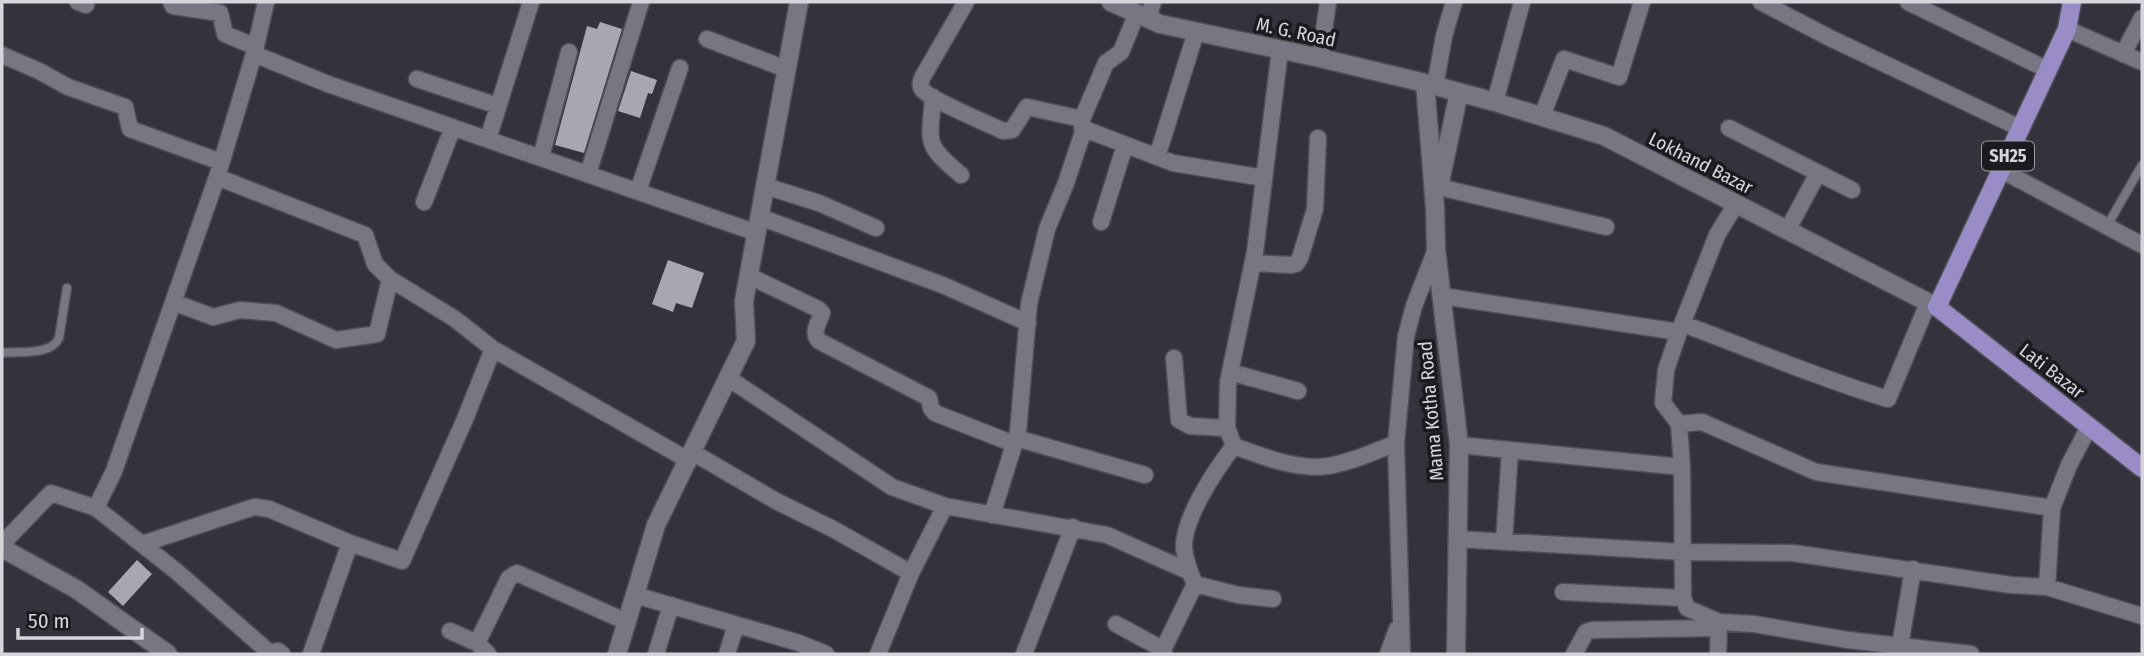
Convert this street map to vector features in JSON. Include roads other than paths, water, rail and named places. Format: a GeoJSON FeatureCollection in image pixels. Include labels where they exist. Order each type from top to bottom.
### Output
{"type":"FeatureCollection","features":[{"type":"Feature","properties":{"kind":"main road","name":"SH25"},"geometry":{"type":"LineString","coordinates":[[1932,305],[2001,170],[2067,29],[2072,2]]}},
{"type":"Feature","properties":{"kind":"main road","name":"Lati Bazar"},"geometry":{"type":"LineString","coordinates":[[1932,305],[2142,468]]}},
{"type":"Feature","properties":{"kind":"street"},"geometry":{"type":"LineString","coordinates":[[171,2],[173,6],[185,9],[220,13],[225,34],[328,84],[638,191],[758,225],[945,286],[1028,323]]}},
{"type":"Feature","properties":{"kind":"street"},"geometry":{"type":"LineString","coordinates":[[96,508],[114,471],[219,170],[255,50],[266,2]]}},
{"type":"Feature","properties":{"kind":"street"},"geometry":{"type":"LineString","coordinates":[[488,139],[531,2]]}},
{"type":"Feature","properties":{"kind":"street"},"geometry":{"type":"LineString","coordinates":[[588,174],[641,2]]}},
{"type":"Feature","properties":{"kind":"street"},"geometry":{"type":"LineString","coordinates":[[617,654],[656,525],[746,341],[744,301],[799,2]]}},
{"type":"Feature","properties":{"kind":"street"},"geometry":{"type":"LineString","coordinates":[[966,2],[922,78],[922,89],[933,97],[1003,131],[1012,130],[1027,107],[1082,123],[1125,145],[1183,165],[1264,178]]}},
{"type":"Feature","properties":{"kind":"street","name":"M. G. Road"},"geometry":{"type":"LineString","coordinates":[[1111,2],[1146,11],[1160,24],[1430,85]]}},
{"type":"Feature","properties":{"kind":"street"},"geometry":{"type":"LineString","coordinates":[[1320,58],[1328,2]]}},
{"type":"Feature","properties":{"kind":"street"},"geometry":{"type":"LineString","coordinates":[[1430,85],[1454,2]]}},
{"type":"Feature","properties":{"kind":"street"},"geometry":{"type":"LineString","coordinates":[[1495,102],[1522,2]]}},
{"type":"Feature","properties":{"kind":"street"},"geometry":{"type":"LineString","coordinates":[[1542,116],[1564,59],[1619,77],[1642,2]]}},
{"type":"Feature","properties":{"kind":"street"},"geometry":{"type":"LineString","coordinates":[[1761,2],[1830,38],[2021,128]]}},
{"type":"Feature","properties":{"kind":"street"},"geometry":{"type":"LineString","coordinates":[[1908,2],[2048,70]]}},
{"type":"Feature","properties":{"kind":"street"},"geometry":{"type":"LineString","coordinates":[[992,514],[1015,441],[1029,304],[1047,229],[1066,183],[1082,123],[1106,63],[1121,52],[1146,11]]}},
{"type":"Feature","properties":{"kind":"street"},"geometry":{"type":"LineString","coordinates":[[2123,54],[2142,18]]}},
{"type":"Feature","properties":{"kind":"street"},"geometry":{"type":"LineString","coordinates":[[2067,29],[2142,62]]}},
{"type":"Feature","properties":{"kind":"street"},"geometry":{"type":"LineString","coordinates":[[1157,157],[1196,32]]}},
{"type":"Feature","properties":{"kind":"street"},"geometry":{"type":"LineString","coordinates":[[707,39],[786,69]]}},
{"type":"Feature","properties":{"kind":"street"},"geometry":{"type":"LineString","coordinates":[[1280,50],[1253,263],[1230,372],[1227,428],[1234,446],[1279,462],[1319,467],[1363,456],[1396,443]]}},
{"type":"Feature","properties":{"kind":"street"},"geometry":{"type":"LineString","coordinates":[[541,157],[569,52]]}},
{"type":"Feature","properties":{"kind":"street"},"geometry":{"type":"LineString","coordinates":[[2,55],[68,87],[125,107],[130,129],[365,235],[374,264],[390,279],[455,319],[493,349],[911,573]]}},
{"type":"Feature","properties":{"kind":"street"},"geometry":{"type":"LineString","coordinates":[[638,191],[680,68]]}},
{"type":"Feature","properties":{"kind":"street"},"geometry":{"type":"LineString","coordinates":[[418,79],[498,106]]}},
{"type":"Feature","properties":{"kind":"street","name":"Lokhand Bazar"},"geometry":{"type":"LineString","coordinates":[[1430,85],[1604,136],[1932,305]]}},
{"type":"Feature","properties":{"kind":"street","name":"Mama Kotha Road"},"geometry":{"type":"LineString","coordinates":[[1430,85],[1436,249],[1459,445],[1456,654]]}},
{"type":"Feature","properties":{"kind":"street","name":"Mama Kotha Road"},"geometry":{"type":"LineString","coordinates":[[1435,208],[1459,92]]}},
{"type":"Feature","properties":{"kind":"street"},"geometry":{"type":"LineString","coordinates":[[933,97],[931,144],[937,155],[961,175]]}},
{"type":"Feature","properties":{"kind":"street"},"geometry":{"type":"LineString","coordinates":[[425,202],[453,127]]}},
{"type":"Feature","properties":{"kind":"street"},"geometry":{"type":"LineString","coordinates":[[1729,128],[1852,190]]}},
{"type":"Feature","properties":{"kind":"street"},"geometry":{"type":"LineString","coordinates":[[1253,263],[1291,265],[1296,264],[1300,258],[1315,209],[1318,138]]}},
{"type":"Feature","properties":{"kind":"street"},"geometry":{"type":"LineString","coordinates":[[1101,222],[1125,145]]}},
{"type":"Feature","properties":{"kind":"street"},"geometry":{"type":"LineString","coordinates":[[2001,170],[2142,245]]}},
{"type":"Feature","properties":{"kind":"street"},"geometry":{"type":"LineString","coordinates":[[1787,230],[1818,173]]}},
{"type":"Feature","properties":{"kind":"street"},"geometry":{"type":"LineString","coordinates":[[765,186],[819,203],[876,228]]}},
{"type":"Feature","properties":{"kind":"street"},"geometry":{"type":"LineString","coordinates":[[1439,187],[1606,227]]}},
{"type":"Feature","properties":{"kind":"street"},"geometry":{"type":"LineString","coordinates":[[1718,625],[1687,608],[1683,598],[1679,424],[1663,403],[1667,370],[1681,328],[1717,235],[1736,204]]}},
{"type":"Feature","properties":{"kind":"street"},"geometry":{"type":"LineString","coordinates":[[1402,654],[1396,443],[1406,336],[1413,306],[1436,249]]}},
{"type":"Feature","properties":{"kind":"street"},"geometry":{"type":"LineString","coordinates":[[749,276],[818,309],[822,313],[815,330],[820,341],[929,398],[935,413],[1015,441],[1145,475]]}},
{"type":"Feature","properties":{"kind":"street"},"geometry":{"type":"LineString","coordinates":[[173,302],[213,317],[240,310],[276,313],[336,340],[377,334],[390,279]]}},
{"type":"Feature","properties":{"kind":"street"},"geometry":{"type":"LineString","coordinates":[[1442,296],[1681,328],[1765,354],[1839,384],[1888,399],[1932,305]]}},
{"type":"Feature","properties":{"kind":"street"},"geometry":{"type":"LineString","coordinates":[[142,544],[254,507],[269,509],[350,543],[402,561],[493,349]]}},
{"type":"Feature","properties":{"kind":"street"},"geometry":{"type":"LineString","coordinates":[[1174,358],[1179,420],[1191,426],[1227,428]]}},
{"type":"Feature","properties":{"kind":"street"},"geometry":{"type":"LineString","coordinates":[[1230,372],[1298,391]]}},
{"type":"Feature","properties":{"kind":"street"},"geometry":{"type":"LineString","coordinates":[[728,378],[892,487],[944,506],[1107,535],[1192,578],[1238,595],[1273,600]]}},
{"type":"Feature","properties":{"kind":"street"},"geometry":{"type":"LineString","coordinates":[[1679,424],[1702,422],[1816,472],[2052,508]]}},
{"type":"Feature","properties":{"kind":"street"},"geometry":{"type":"LineString","coordinates":[[2046,587],[2052,508],[2069,465],[2089,426]]}},
{"type":"Feature","properties":{"kind":"street"},"geometry":{"type":"LineString","coordinates":[[1459,445],[1682,467]]}},
{"type":"Feature","properties":{"kind":"street"},"geometry":{"type":"LineString","coordinates":[[1116,624],[1162,652],[1192,578],[1184,547],[1188,525],[1214,471],[1234,446]]}},
{"type":"Feature","properties":{"kind":"street"},"geometry":{"type":"LineString","coordinates":[[1504,542],[1510,450]]}},
{"type":"Feature","properties":{"kind":"street"},"geometry":{"type":"LineString","coordinates":[[168,654],[76,589],[2,546],[51,493],[96,508],[176,571],[270,653],[278,651],[282,654]]}},
{"type":"Feature","properties":{"kind":"street"},"geometry":{"type":"LineString","coordinates":[[878,654],[911,573],[944,506]]}},
{"type":"Feature","properties":{"kind":"street"},"geometry":{"type":"LineString","coordinates":[[1024,654],[1073,527]]}},
{"type":"Feature","properties":{"kind":"street"},"geometry":{"type":"LineString","coordinates":[[1457,539],[1683,552],[1793,553],[2011,585],[2046,587],[2142,615]]}},
{"type":"Feature","properties":{"kind":"street"},"geometry":{"type":"LineString","coordinates":[[311,654],[350,543]]}},
{"type":"Feature","properties":{"kind":"street"},"geometry":{"type":"LineString","coordinates":[[1900,646],[1913,569]]}},
{"type":"Feature","properties":{"kind":"street"},"geometry":{"type":"LineString","coordinates":[[450,631],[482,649],[509,578],[517,573],[627,622]]}},
{"type":"Feature","properties":{"kind":"street"},"geometry":{"type":"LineString","coordinates":[[1563,592],[1683,598]]}},
{"type":"Feature","properties":{"kind":"street"},"geometry":{"type":"LineString","coordinates":[[635,595],[799,643],[826,654]]}},
{"type":"Feature","properties":{"kind":"street"},"geometry":{"type":"LineString","coordinates":[[656,654],[671,606]]}},
{"type":"Feature","properties":{"kind":"street"},"geometry":{"type":"LineString","coordinates":[[1388,654],[1401,616]]}},
{"type":"Feature","properties":{"kind":"street"},"geometry":{"type":"LineString","coordinates":[[1574,654],[1586,632],[1592,630],[1754,624],[1848,640],[1971,654]]}},
{"type":"Feature","properties":{"kind":"street"},"geometry":{"type":"LineString","coordinates":[[727,654],[736,625]]}},
{"type":"Feature","properties":{"kind":"street"},"geometry":{"type":"LineString","coordinates":[[1718,625],[1718,654]]}},
{"type":"Feature","properties":{"kind":"lane"},"geometry":{"type":"LineString","coordinates":[[2107,226],[2142,165]]}},
{"type":"Feature","properties":{"kind":"lane"},"geometry":{"type":"LineString","coordinates":[[2,353],[47,349],[57,343],[67,288]]}}]}
